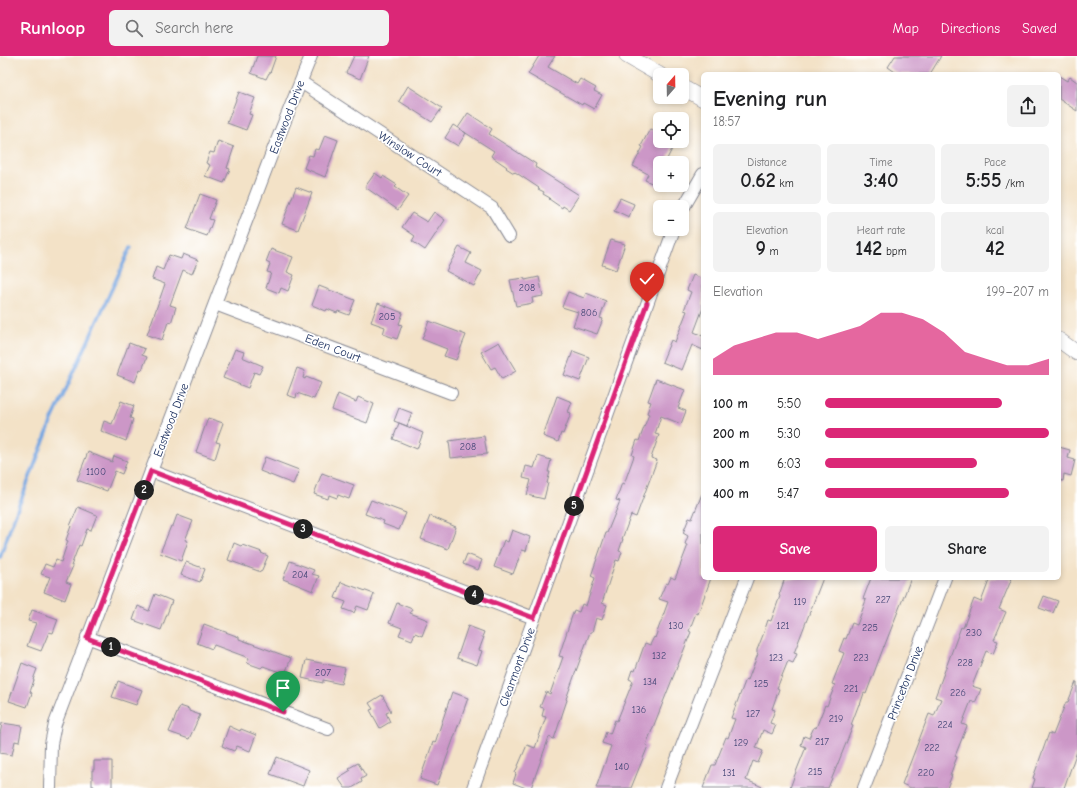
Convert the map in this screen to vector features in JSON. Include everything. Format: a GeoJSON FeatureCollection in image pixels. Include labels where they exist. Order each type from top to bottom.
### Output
{"type":"FeatureCollection","features":[{"type":"Feature","properties":{"kind":"street","name":"Eastwood Drive"},"geometry":{"type":"LineString","coordinates":[[50,788],[51,744],[55,724],[311,56]]}},
{"type":"Feature","properties":{"kind":"street"},"geometry":{"type":"LineString","coordinates":[[626,56],[653,71]]}},
{"type":"Feature","properties":{"kind":"street","name":"Winslow Court"},"geometry":{"type":"LineString","coordinates":[[301,82],[492,208],[510,236]]}},
{"type":"Feature","properties":{"kind":"street"},"geometry":{"type":"LineString","coordinates":[[689,91],[701,98]]}},
{"type":"Feature","properties":{"kind":"street"},"geometry":{"type":"LineString","coordinates":[[688,200],[701,177]]}},
{"type":"Feature","properties":{"kind":"street","name":"Clearmont Drive"},"geometry":{"type":"LineString","coordinates":[[473,788],[671,236]]}},
{"type":"Feature","properties":{"kind":"street","name":"Eden Court"},"geometry":{"type":"LineString","coordinates":[[215,304],[451,393]]}},
{"type":"Feature","properties":{"kind":"street"},"geometry":{"type":"LineString","coordinates":[[1061,341],[1077,353]]}},
{"type":"Feature","properties":{"kind":"street"},"geometry":{"type":"LineString","coordinates":[[151,471],[534,618]]}},
{"type":"Feature","properties":{"kind":"street"},"geometry":{"type":"LineString","coordinates":[[666,788],[746,580]]}},
{"type":"Feature","properties":{"kind":"street","name":"Princeton Drive"},"geometry":{"type":"LineString","coordinates":[[864,788],[944,580]]}},
{"type":"Feature","properties":{"kind":"street"},"geometry":{"type":"LineString","coordinates":[[87,638],[328,729]]}},
{"type":"Feature","properties":{"kind":"building"},"geometry":{"type":"Polygon","coordinates":[[[257,56],[276,56],[270,73],[266,79],[251,73],[257,56]]]}},
{"type":"Feature","properties":{"kind":"building"},"geometry":{"type":"Polygon","coordinates":[[[354,56],[369,56],[360,79],[346,73],[354,56]]]}},
{"type":"Feature","properties":{"kind":"building"},"geometry":{"type":"Polygon","coordinates":[[[539,56],[555,56],[548,67],[577,84],[580,79],[596,88],[594,91],[602,95],[594,109],[583,103],[582,105],[528,74],[539,56]]]}},
{"type":"Feature","properties":{"kind":"building"},"geometry":{"type":"Polygon","coordinates":[[[895,56],[941,56],[931,72],[895,72],[888,67],[895,56]]]}},
{"type":"Feature","properties":{"kind":"building"},"geometry":{"type":"Polygon","coordinates":[[[1061,77],[1067,81],[1070,77],[1077,82],[1077,111],[1061,100],[1061,77]]]}},
{"type":"Feature","properties":{"kind":"building"},"geometry":{"type":"Polygon","coordinates":[[[408,86],[442,108],[432,122],[399,101],[408,86]]]}},
{"type":"Feature","properties":{"kind":"building"},"geometry":{"type":"Polygon","coordinates":[[[239,92],[255,98],[249,114],[252,115],[246,130],[227,123],[239,92]]]}},
{"type":"Feature","properties":{"kind":"building"},"geometry":{"type":"Polygon","coordinates":[[[468,113],[492,129],[489,134],[536,164],[535,167],[579,195],[569,210],[563,206],[562,208],[543,194],[544,192],[538,189],[539,188],[515,172],[514,173],[506,168],[507,167],[491,156],[494,151],[458,128],[468,113]]]}},
{"type":"Feature","properties":{"kind":"building"},"geometry":{"type":"Polygon","coordinates":[[[453,125],[466,133],[458,146],[445,138],[453,125]]]}},
{"type":"Feature","properties":{"kind":"building"},"geometry":{"type":"Polygon","coordinates":[[[650,129],[653,130],[653,148],[672,148],[668,156],[653,156],[653,184],[645,180],[648,174],[633,166],[643,147],[641,146],[650,129]]]}},
{"type":"Feature","properties":{"kind":"building"},"geometry":{"type":"Polygon","coordinates":[[[325,135],[338,140],[325,177],[304,168],[309,155],[313,156],[315,149],[319,150],[325,135]]]}},
{"type":"Feature","properties":{"kind":"building"},"geometry":{"type":"Polygon","coordinates":[[[218,141],[234,147],[227,168],[230,169],[224,183],[205,176],[210,165],[206,163],[210,152],[214,153],[218,141]]]}},
{"type":"Feature","properties":{"kind":"building"},"geometry":{"type":"Polygon","coordinates":[[[375,173],[397,185],[395,187],[408,196],[398,210],[365,187],[375,173]]]}},
{"type":"Feature","properties":{"kind":"building"},"geometry":{"type":"Polygon","coordinates":[[[296,187],[312,193],[298,230],[282,224],[296,187]]]}},
{"type":"Feature","properties":{"kind":"building"},"geometry":{"type":"Polygon","coordinates":[[[200,194],[216,200],[209,219],[213,220],[207,236],[187,229],[200,194]]]}},
{"type":"Feature","properties":{"kind":"building"},"geometry":{"type":"Polygon","coordinates":[[[620,198],[634,204],[629,217],[614,210],[620,198]]]}},
{"type":"Feature","properties":{"kind":"building"},"geometry":{"type":"Polygon","coordinates":[[[434,212],[445,220],[425,250],[412,241],[415,236],[402,227],[412,213],[427,222],[434,212]]]}},
{"type":"Feature","properties":{"kind":"building"},"geometry":{"type":"Polygon","coordinates":[[[611,240],[625,244],[616,270],[602,265],[611,240]]]}},
{"type":"Feature","properties":{"kind":"building"},"geometry":{"type":"Polygon","coordinates":[[[459,247],[471,253],[466,263],[482,271],[474,286],[446,271],[459,247]]]}},
{"type":"Feature","properties":{"kind":"building"},"geometry":{"type":"Polygon","coordinates":[[[271,249],[293,257],[287,272],[294,275],[288,291],[281,288],[279,293],[266,288],[271,273],[267,272],[270,264],[266,262],[271,249]]]}},
{"type":"Feature","properties":{"kind":"building"},"geometry":{"type":"Polygon","coordinates":[[[183,254],[198,260],[192,274],[183,270],[170,305],[176,307],[171,323],[168,322],[162,340],[147,335],[165,284],[152,279],[156,267],[163,270],[169,255],[181,259],[183,254]]]}},
{"type":"Feature","properties":{"kind":"building"},"geometry":{"type":"Polygon","coordinates":[[[693,275],[701,278],[701,313],[694,332],[701,335],[701,349],[692,345],[682,370],[662,362],[671,340],[675,342],[687,311],[684,310],[691,292],[687,290],[693,275]]]}},
{"type":"Feature","properties":{"kind":"building"},"geometry":{"type":"Polygon","coordinates":[[[539,277],[543,296],[532,298],[533,303],[516,306],[510,280],[524,278],[525,280],[539,277]]]}},
{"type":"Feature","properties":{"kind":"building"},"geometry":{"type":"Polygon","coordinates":[[[319,286],[355,300],[349,315],[338,311],[337,313],[327,309],[326,311],[312,305],[319,286]]]}},
{"type":"Feature","properties":{"kind":"building"},"geometry":{"type":"Polygon","coordinates":[[[568,292],[584,298],[586,293],[606,301],[600,318],[603,319],[597,334],[573,326],[578,312],[562,307],[568,292]]]}},
{"type":"Feature","properties":{"kind":"building"},"geometry":{"type":"Polygon","coordinates":[[[378,303],[403,313],[399,324],[402,325],[397,339],[383,334],[385,327],[371,322],[378,303]]]}},
{"type":"Feature","properties":{"kind":"building"},"geometry":{"type":"Polygon","coordinates":[[[429,321],[466,335],[456,360],[444,356],[447,349],[422,339],[429,321]]]}},
{"type":"Feature","properties":{"kind":"building"},"geometry":{"type":"Polygon","coordinates":[[[499,342],[516,371],[502,379],[495,367],[491,369],[481,352],[499,342]]]}},
{"type":"Feature","properties":{"kind":"building"},"geometry":{"type":"Polygon","coordinates":[[[129,343],[145,349],[142,355],[147,357],[135,382],[117,375],[129,343]]]}},
{"type":"Feature","properties":{"kind":"building"},"geometry":{"type":"Polygon","coordinates":[[[235,349],[244,352],[242,357],[263,366],[259,374],[254,372],[248,388],[223,378],[235,349]]]}},
{"type":"Feature","properties":{"kind":"building"},"geometry":{"type":"Polygon","coordinates":[[[573,351],[589,357],[580,381],[564,375],[573,351]]]}},
{"type":"Feature","properties":{"kind":"building"},"geometry":{"type":"Polygon","coordinates":[[[297,368],[305,371],[303,378],[305,379],[306,377],[321,383],[314,399],[297,393],[296,398],[287,395],[297,368]]]}},
{"type":"Feature","properties":{"kind":"building"},"geometry":{"type":"Polygon","coordinates":[[[656,379],[685,390],[678,408],[686,411],[681,424],[661,416],[655,434],[659,435],[651,458],[657,460],[636,517],[631,515],[622,539],[619,551],[622,552],[619,561],[616,560],[602,603],[607,605],[602,620],[596,618],[566,699],[567,700],[554,739],[549,737],[531,788],[526,788],[513,783],[515,773],[527,745],[535,748],[546,717],[542,716],[544,708],[540,707],[546,692],[550,694],[563,657],[559,656],[574,610],[579,612],[582,604],[586,606],[595,578],[591,576],[606,533],[620,501],[616,500],[622,483],[624,484],[634,456],[632,455],[637,440],[639,441],[649,414],[647,413],[651,402],[648,401],[656,379]]]}},
{"type":"Feature","properties":{"kind":"building"},"geometry":{"type":"Polygon","coordinates":[[[338,394],[356,402],[358,397],[374,404],[367,423],[332,410],[338,394]]]}},
{"type":"Feature","properties":{"kind":"building"},"geometry":{"type":"Polygon","coordinates":[[[557,396],[572,402],[568,412],[571,413],[563,434],[561,433],[558,442],[543,436],[557,396]]]}},
{"type":"Feature","properties":{"kind":"building"},"geometry":{"type":"Polygon","coordinates":[[[121,401],[134,406],[130,418],[133,419],[126,441],[101,431],[104,421],[112,424],[121,401]]]}},
{"type":"Feature","properties":{"kind":"building"},"geometry":{"type":"Polygon","coordinates":[[[399,408],[412,413],[407,426],[394,421],[399,408]]]}},
{"type":"Feature","properties":{"kind":"building"},"geometry":{"type":"Polygon","coordinates":[[[208,418],[223,423],[216,442],[220,443],[215,459],[196,452],[208,418]]]}},
{"type":"Feature","properties":{"kind":"building"},"geometry":{"type":"Polygon","coordinates":[[[399,423],[423,433],[417,449],[393,439],[399,423]]]}},
{"type":"Feature","properties":{"kind":"building"},"geometry":{"type":"Polygon","coordinates":[[[484,436],[487,454],[451,458],[449,441],[484,436]]]}},
{"type":"Feature","properties":{"kind":"building"},"geometry":{"type":"Polygon","coordinates":[[[1061,448],[1070,450],[1068,458],[1075,460],[1071,476],[1064,474],[1063,481],[1061,480],[1061,448]]]}},
{"type":"Feature","properties":{"kind":"building"},"geometry":{"type":"Polygon","coordinates":[[[88,452],[112,462],[114,456],[127,461],[122,474],[115,471],[107,491],[77,480],[88,452]]]}},
{"type":"Feature","properties":{"kind":"building"},"geometry":{"type":"Polygon","coordinates":[[[538,456],[551,460],[544,499],[527,495],[531,480],[523,478],[526,466],[534,468],[538,456]]]}},
{"type":"Feature","properties":{"kind":"building"},"geometry":{"type":"Polygon","coordinates":[[[265,457],[299,470],[293,484],[260,471],[265,457]]]}},
{"type":"Feature","properties":{"kind":"building"},"geometry":{"type":"Polygon","coordinates":[[[322,473],[354,485],[349,499],[338,495],[337,498],[329,495],[328,499],[314,494],[322,473]]]}},
{"type":"Feature","properties":{"kind":"building"},"geometry":{"type":"Polygon","coordinates":[[[701,496],[701,580],[710,580],[698,614],[696,613],[689,631],[691,632],[646,745],[648,746],[631,788],[596,788],[611,746],[602,743],[606,732],[610,734],[615,720],[617,721],[633,681],[629,679],[632,670],[635,671],[645,643],[650,645],[654,637],[655,638],[668,602],[659,599],[666,583],[668,584],[671,577],[675,579],[688,545],[685,544],[688,536],[683,533],[689,518],[692,519],[701,496]]]}},
{"type":"Feature","properties":{"kind":"building"},"geometry":{"type":"Polygon","coordinates":[[[371,500],[406,513],[399,530],[383,524],[384,521],[365,514],[371,500]]]}},
{"type":"Feature","properties":{"kind":"building"},"geometry":{"type":"Polygon","coordinates":[[[78,507],[97,515],[91,530],[87,529],[81,546],[79,545],[71,566],[73,566],[66,582],[71,584],[65,600],[44,592],[50,577],[41,574],[45,564],[53,567],[56,560],[61,562],[68,541],[66,540],[70,526],[78,507]]]}},
{"type":"Feature","properties":{"kind":"building"},"geometry":{"type":"Polygon","coordinates":[[[177,515],[193,521],[185,540],[188,541],[181,561],[160,553],[177,515]]]}},
{"type":"Feature","properties":{"kind":"building"},"geometry":{"type":"Polygon","coordinates":[[[430,516],[456,527],[448,549],[421,539],[430,516]]]}},
{"type":"Feature","properties":{"kind":"building"},"geometry":{"type":"Polygon","coordinates":[[[512,530],[530,537],[526,551],[522,550],[513,574],[494,567],[504,540],[508,542],[512,530]]]}},
{"type":"Feature","properties":{"kind":"building"},"geometry":{"type":"Polygon","coordinates":[[[234,543],[262,552],[261,553],[268,556],[261,572],[228,560],[234,543]]]}},
{"type":"Feature","properties":{"kind":"building"},"geometry":{"type":"Polygon","coordinates":[[[467,554],[482,560],[478,570],[463,564],[467,554]]]}},
{"type":"Feature","properties":{"kind":"building"},"geometry":{"type":"Polygon","coordinates":[[[290,561],[314,570],[312,574],[319,576],[313,591],[283,579],[290,561]]]}},
{"type":"Feature","properties":{"kind":"building"},"geometry":{"type":"Polygon","coordinates":[[[186,562],[205,569],[200,582],[181,575],[186,562]]]}},
{"type":"Feature","properties":{"kind":"building"},"geometry":{"type":"Polygon","coordinates":[[[784,580],[822,580],[794,653],[797,654],[793,663],[788,661],[777,688],[779,689],[772,709],[775,710],[770,723],[776,725],[772,734],[763,730],[756,748],[763,751],[758,763],[753,761],[746,780],[765,788],[703,788],[712,765],[715,765],[726,737],[728,738],[735,719],[731,718],[746,679],[748,680],[758,654],[757,650],[768,620],[771,621],[780,596],[779,595],[784,580]]]}},
{"type":"Feature","properties":{"kind":"building"},"geometry":{"type":"Polygon","coordinates":[[[870,580],[910,580],[866,694],[864,693],[860,705],[859,704],[851,725],[853,726],[828,788],[790,788],[806,747],[801,745],[804,736],[809,738],[814,727],[816,728],[825,705],[827,706],[835,685],[832,684],[844,653],[839,651],[844,638],[846,639],[852,623],[857,625],[866,600],[863,599],[870,580]]]}},
{"type":"Feature","properties":{"kind":"building"},"geometry":{"type":"Polygon","coordinates":[[[989,580],[1011,580],[999,609],[1006,612],[994,640],[998,641],[993,654],[986,651],[972,686],[981,689],[975,703],[971,701],[962,724],[967,726],[955,756],[957,757],[947,788],[911,788],[902,784],[929,714],[934,716],[941,699],[935,697],[961,627],[963,628],[974,599],[981,602],[989,580]]]}},
{"type":"Feature","properties":{"kind":"building"},"geometry":{"type":"Polygon","coordinates":[[[341,582],[374,594],[368,610],[357,606],[354,613],[343,609],[346,602],[335,598],[341,582]]]}},
{"type":"Feature","properties":{"kind":"building"},"geometry":{"type":"Polygon","coordinates":[[[155,594],[172,601],[161,630],[133,620],[138,606],[149,611],[155,594]]]}},
{"type":"Feature","properties":{"kind":"building"},"geometry":{"type":"Polygon","coordinates":[[[1044,596],[1058,601],[1053,613],[1039,608],[1044,596]]]}},
{"type":"Feature","properties":{"kind":"building"},"geometry":{"type":"Polygon","coordinates":[[[397,603],[412,609],[410,613],[428,620],[422,636],[415,633],[412,640],[399,635],[402,628],[389,623],[397,603]]]}},
{"type":"Feature","properties":{"kind":"building"},"geometry":{"type":"Polygon","coordinates":[[[32,610],[58,619],[53,633],[49,632],[41,651],[27,646],[36,623],[28,621],[32,610]]]}},
{"type":"Feature","properties":{"kind":"building"},"geometry":{"type":"Polygon","coordinates":[[[204,624],[239,637],[239,639],[291,658],[285,674],[263,666],[261,668],[247,663],[249,658],[214,645],[212,649],[197,643],[204,624]]]}},
{"type":"Feature","properties":{"kind":"building"},"geometry":{"type":"Polygon","coordinates":[[[468,626],[484,632],[482,637],[484,637],[479,650],[482,651],[477,665],[457,658],[468,626]]]}},
{"type":"Feature","properties":{"kind":"building"},"geometry":{"type":"Polygon","coordinates":[[[306,660],[345,668],[341,684],[323,680],[323,683],[302,678],[306,660]]]}},
{"type":"Feature","properties":{"kind":"building"},"geometry":{"type":"Polygon","coordinates":[[[22,663],[37,669],[30,692],[32,693],[27,707],[9,701],[22,663]]]}},
{"type":"Feature","properties":{"kind":"building"},"geometry":{"type":"Polygon","coordinates":[[[118,681],[142,690],[136,705],[112,697],[118,681]]]}},
{"type":"Feature","properties":{"kind":"building"},"geometry":{"type":"Polygon","coordinates":[[[1076,682],[1077,751],[1064,788],[1032,788],[1035,779],[1033,778],[1049,733],[1053,735],[1066,702],[1068,702],[1076,682]]]}},
{"type":"Feature","properties":{"kind":"building"},"geometry":{"type":"Polygon","coordinates":[[[452,692],[468,698],[437,785],[420,779],[433,742],[435,743],[452,692]]]}},
{"type":"Feature","properties":{"kind":"building"},"geometry":{"type":"Polygon","coordinates":[[[382,695],[391,711],[386,713],[390,722],[380,728],[370,710],[373,709],[369,703],[382,695]]]}},
{"type":"Feature","properties":{"kind":"building"},"geometry":{"type":"Polygon","coordinates":[[[180,706],[200,715],[189,739],[169,732],[180,706]]]}},
{"type":"Feature","properties":{"kind":"building"},"geometry":{"type":"Polygon","coordinates":[[[2,723],[22,726],[19,742],[15,741],[12,755],[0,753],[0,734],[2,723]]]}},
{"type":"Feature","properties":{"kind":"building"},"geometry":{"type":"Polygon","coordinates":[[[229,726],[240,731],[241,729],[256,735],[250,751],[237,746],[234,751],[222,746],[229,726]]]}},
{"type":"Feature","properties":{"kind":"building"},"geometry":{"type":"Polygon","coordinates":[[[277,757],[309,770],[303,786],[270,774],[277,757]]]}},
{"type":"Feature","properties":{"kind":"building"},"geometry":{"type":"Polygon","coordinates":[[[94,761],[112,761],[112,788],[94,788],[94,786],[92,786],[92,770],[94,770],[94,761]]]}},
{"type":"Feature","properties":{"kind":"building"},"geometry":{"type":"Polygon","coordinates":[[[358,763],[366,776],[361,779],[362,782],[352,788],[345,788],[338,778],[351,770],[349,768],[358,763]]]}},
{"type":"Feature","properties":{"kind":"waterway"},"geometry":{"type":"LineString","coordinates":[[0,558],[52,420],[131,247]]}},
{"type":"Feature","properties":{"kind":"route"},"geometry":{"type":"LineString","coordinates":[[283,712],[87,638],[151,471],[534,618],[647,303]]}}]}
